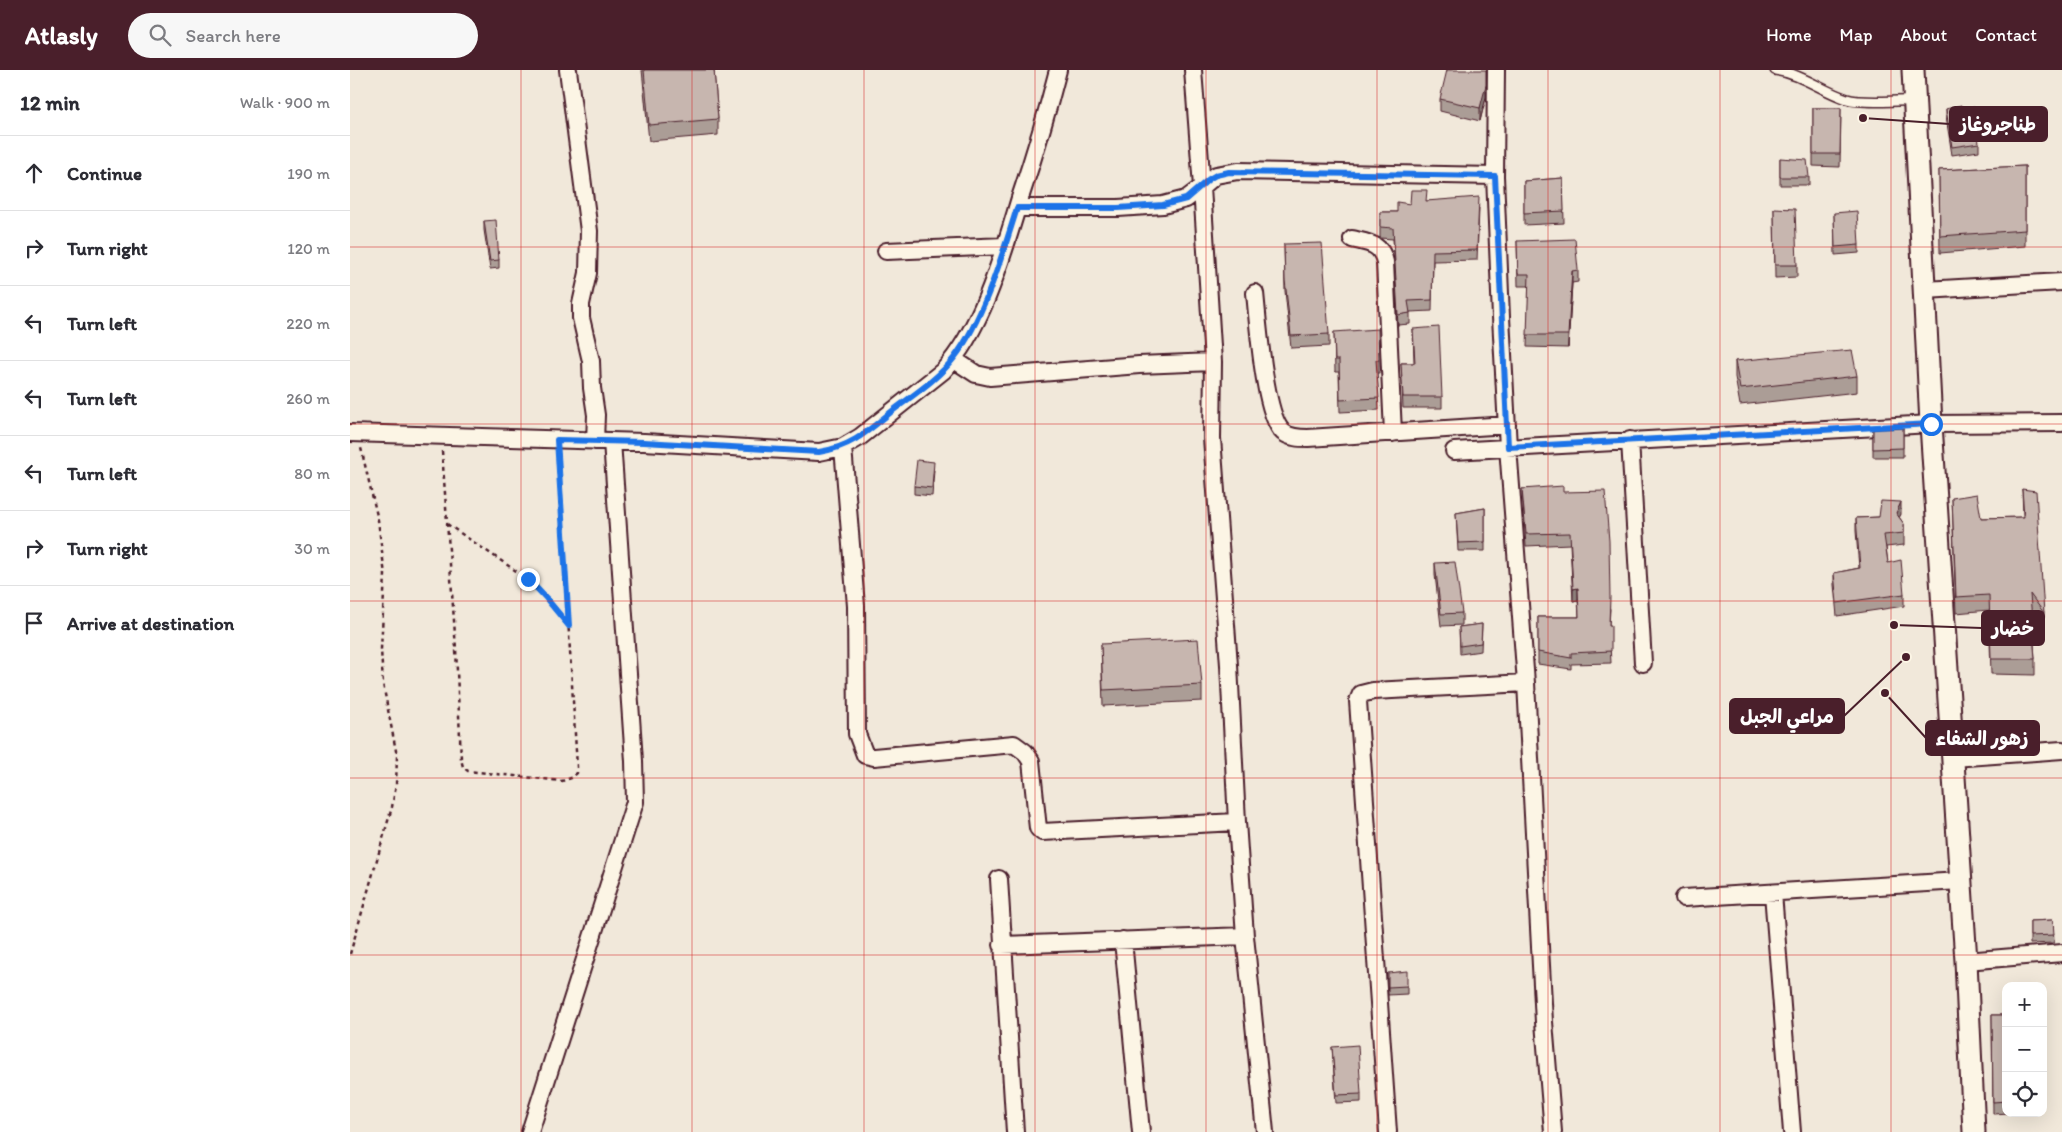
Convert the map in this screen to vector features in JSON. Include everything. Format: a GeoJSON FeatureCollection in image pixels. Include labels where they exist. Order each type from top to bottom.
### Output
{"type":"FeatureCollection","features":[{"type":"Feature","properties":{"kind":"street"},"geometry":{"type":"LineString","coordinates":[[568,70],[589,231],[588,273],[581,304],[581,318],[591,360],[592,388],[596,415],[595,441]]}},
{"type":"Feature","properties":{"kind":"street"},"geometry":{"type":"LineString","coordinates":[[354,433],[736,446],[819,452],[844,447],[860,437],[931,381],[953,359],[970,334],[1005,246],[1058,70]]}},
{"type":"Feature","properties":{"kind":"street"},"geometry":{"type":"LineString","coordinates":[[1193,70],[1213,362],[1212,438],[1229,665],[1237,822],[1245,936],[1265,1132]]}},
{"type":"Feature","properties":{"kind":"street"},"geometry":{"type":"LineString","coordinates":[[1496,70],[1495,176],[1508,447],[1526,683],[1544,1022],[1553,1132]]}},
{"type":"Feature","properties":{"kind":"street"},"geometry":{"type":"LineString","coordinates":[[1913,70],[1931,424],[1966,961],[1974,1132]]}},
{"type":"Feature","properties":{"kind":"street"},"geometry":{"type":"LineString","coordinates":[[1017,208],[1118,208],[1163,205],[1186,199],[1216,175],[1238,171],[1495,176]]}},
{"type":"Feature","properties":{"kind":"street"},"geometry":{"type":"LineString","coordinates":[[1352,239],[1378,247],[1383,253],[1385,262],[1393,433]]}},
{"type":"Feature","properties":{"kind":"street"},"geometry":{"type":"LineString","coordinates":[[886,252],[1005,246]]}},
{"type":"Feature","properties":{"kind":"street"},"geometry":{"type":"LineString","coordinates":[[1925,290],[2062,282]]}},
{"type":"Feature","properties":{"kind":"street"},"geometry":{"type":"LineString","coordinates":[[1255,293],[1266,384],[1276,424],[1284,433],[1294,438],[1308,438],[1507,425]]}},
{"type":"Feature","properties":{"kind":"street"},"geometry":{"type":"LineString","coordinates":[[953,359],[976,374],[990,377],[1139,365],[1213,362]]}},
{"type":"Feature","properties":{"kind":"street"},"geometry":{"type":"LineString","coordinates":[[1454,451],[1931,424],[2062,423]]}},
{"type":"Feature","properties":{"kind":"street"},"geometry":{"type":"LineString","coordinates":[[1630,440],[1643,662]]}},
{"type":"Feature","properties":{"kind":"street"},"geometry":{"type":"LineString","coordinates":[[530,1132],[635,802],[634,760],[612,441]]}},
{"type":"Feature","properties":{"kind":"street"},"geometry":{"type":"LineString","coordinates":[[844,447],[856,606],[857,734],[865,755],[874,757],[1014,744],[1025,752],[1031,762],[1038,828],[1042,832],[1237,822]]}},
{"type":"Feature","properties":{"kind":"street"},"geometry":{"type":"LineString","coordinates":[[1388,1132],[1358,701],[1362,694],[1373,691],[1526,683]]}},
{"type":"Feature","properties":{"kind":"street"},"geometry":{"type":"LineString","coordinates":[[1952,758],[2062,750]]}},
{"type":"Feature","properties":{"kind":"street"},"geometry":{"type":"LineString","coordinates":[[999,880],[1014,1132]]}},
{"type":"Feature","properties":{"kind":"street"},"geometry":{"type":"LineString","coordinates":[[1684,898],[1960,881]]}},
{"type":"Feature","properties":{"kind":"street"},"geometry":{"type":"LineString","coordinates":[[1773,892],[1792,1132]]}},
{"type":"Feature","properties":{"kind":"street"},"geometry":{"type":"LineString","coordinates":[[1002,945],[1245,936]]}},
{"type":"Feature","properties":{"kind":"street"},"geometry":{"type":"LineString","coordinates":[[1122,940],[1141,1132]]}},
{"type":"Feature","properties":{"kind":"street"},"geometry":{"type":"LineString","coordinates":[[1966,961],[2062,954]]}},
{"type":"Feature","properties":{"kind":"lane"},"geometry":{"type":"LineString","coordinates":[[1776,70],[1790,72],[1827,91],[1850,100],[1914,101]]}},
{"type":"Feature","properties":{"kind":"path"},"geometry":{"type":"LineString","coordinates":[[350,954],[392,807],[396,785],[397,756],[383,684],[381,658],[385,575],[378,520],[354,433]]}},
{"type":"Feature","properties":{"kind":"path"},"geometry":{"type":"LineString","coordinates":[[441,436],[463,767],[468,771],[562,781],[571,778],[577,773],[557,440]]}},
{"type":"Feature","properties":{"kind":"path"},"geometry":{"type":"LineString","coordinates":[[447,524],[528,579],[569,626]]}},
{"type":"Feature","properties":{"kind":"building"},"geometry":{"type":"Polygon","coordinates":[[[644,70],[714,70],[718,119],[649,125],[644,70]]]}},
{"type":"Feature","properties":{"kind":"building"},"geometry":{"type":"Polygon","coordinates":[[[1447,70],[1486,70],[1486,85],[1480,108],[1440,99],[1447,70]]]}},
{"type":"Feature","properties":{"kind":"building"},"geometry":{"type":"Polygon","coordinates":[[[1961,105],[1962,111],[1974,107],[1979,143],[1952,147],[1946,109],[1961,105]]]}},
{"type":"Feature","properties":{"kind":"building"},"geometry":{"type":"Polygon","coordinates":[[[1813,108],[1841,108],[1840,154],[1813,154],[1813,108]]]}},
{"type":"Feature","properties":{"kind":"building"},"geometry":{"type":"Polygon","coordinates":[[[1780,158],[1807,160],[1809,177],[1780,177],[1780,158]]]}},
{"type":"Feature","properties":{"kind":"building"},"geometry":{"type":"Polygon","coordinates":[[[2025,166],[2025,230],[1940,236],[1939,170],[2025,166]]]}},
{"type":"Feature","properties":{"kind":"building"},"geometry":{"type":"Polygon","coordinates":[[[1563,178],[1564,211],[1524,213],[1524,181],[1563,178]]]}},
{"type":"Feature","properties":{"kind":"building"},"geometry":{"type":"Polygon","coordinates":[[[1411,190],[1427,190],[1426,201],[1479,197],[1477,250],[1433,251],[1432,300],[1408,301],[1410,313],[1398,315],[1393,228],[1380,227],[1380,212],[1397,212],[1397,202],[1410,204],[1411,190]]]}},
{"type":"Feature","properties":{"kind":"building"},"geometry":{"type":"Polygon","coordinates":[[[1774,208],[1795,209],[1797,265],[1775,265],[1774,208]]]}},
{"type":"Feature","properties":{"kind":"building"},"geometry":{"type":"Polygon","coordinates":[[[1857,211],[1859,245],[1835,247],[1834,213],[1857,211]]]}},
{"type":"Feature","properties":{"kind":"building"},"geometry":{"type":"Polygon","coordinates":[[[496,220],[499,260],[490,261],[484,221],[496,220]]]}},
{"type":"Feature","properties":{"kind":"building"},"geometry":{"type":"Polygon","coordinates":[[[1575,239],[1578,270],[1572,271],[1568,335],[1527,335],[1529,274],[1518,274],[1517,241],[1575,239]]]}},
{"type":"Feature","properties":{"kind":"building"},"geometry":{"type":"Polygon","coordinates":[[[1322,243],[1329,334],[1291,336],[1285,280],[1284,244],[1322,243]]]}},
{"type":"Feature","properties":{"kind":"building"},"geometry":{"type":"Polygon","coordinates":[[[1439,327],[1442,397],[1403,397],[1401,363],[1415,363],[1413,329],[1439,327]]]}},
{"type":"Feature","properties":{"kind":"building"},"geometry":{"type":"Polygon","coordinates":[[[1378,329],[1379,360],[1376,360],[1379,398],[1340,400],[1339,360],[1335,360],[1334,332],[1378,329]]]}},
{"type":"Feature","properties":{"kind":"building"},"geometry":{"type":"Polygon","coordinates":[[[1852,350],[1857,376],[1740,389],[1735,361],[1852,350]]]}},
{"type":"Feature","properties":{"kind":"building"},"geometry":{"type":"Polygon","coordinates":[[[1903,428],[1903,448],[1873,449],[1873,429],[1903,428]]]}},
{"type":"Feature","properties":{"kind":"building"},"geometry":{"type":"Polygon","coordinates":[[[917,460],[934,462],[932,488],[914,486],[917,460]]]}},
{"type":"Feature","properties":{"kind":"building"},"geometry":{"type":"Polygon","coordinates":[[[1563,486],[1563,492],[1605,491],[1609,541],[1609,625],[1611,625],[1611,651],[1571,653],[1571,658],[1538,652],[1538,617],[1579,617],[1578,588],[1573,589],[1570,533],[1526,534],[1522,489],[1563,486]]]}},
{"type":"Feature","properties":{"kind":"building"},"geometry":{"type":"Polygon","coordinates":[[[2022,489],[2036,491],[2044,613],[2030,594],[2035,659],[1991,659],[1989,595],[1956,597],[1952,498],[1977,494],[1981,518],[2024,517],[2022,489]]]}},
{"type":"Feature","properties":{"kind":"building"},"geometry":{"type":"Polygon","coordinates":[[[1881,501],[1901,502],[1896,513],[1904,524],[1904,533],[1884,535],[1888,563],[1901,560],[1904,594],[1837,603],[1834,573],[1860,568],[1856,518],[1879,517],[1881,501]]]}},
{"type":"Feature","properties":{"kind":"building"},"geometry":{"type":"Polygon","coordinates":[[[1485,508],[1485,542],[1458,543],[1456,513],[1485,508]]]}},
{"type":"Feature","properties":{"kind":"building"},"geometry":{"type":"Polygon","coordinates":[[[1455,562],[1462,613],[1441,614],[1435,563],[1455,562]]]}},
{"type":"Feature","properties":{"kind":"building"},"geometry":{"type":"Polygon","coordinates":[[[1482,624],[1481,643],[1460,646],[1459,627],[1482,624]]]}},
{"type":"Feature","properties":{"kind":"building"},"geometry":{"type":"Polygon","coordinates":[[[1198,639],[1202,685],[1103,690],[1101,644],[1198,639]]]}},
{"type":"Feature","properties":{"kind":"building"},"geometry":{"type":"Polygon","coordinates":[[[2053,920],[2054,935],[2030,936],[2030,921],[2053,920]]]}},
{"type":"Feature","properties":{"kind":"building"},"geometry":{"type":"Polygon","coordinates":[[[1407,971],[1407,986],[1388,987],[1388,973],[1407,971]]]}},
{"type":"Feature","properties":{"kind":"building"},"geometry":{"type":"Polygon","coordinates":[[[1992,1015],[2002,1015],[2002,1101],[1993,1102],[1992,1015]]]}},
{"type":"Feature","properties":{"kind":"building"},"geometry":{"type":"Polygon","coordinates":[[[1358,1045],[1361,1094],[1336,1095],[1332,1047],[1358,1045]]]}},
{"type":"Feature","properties":{"kind":"place","name":"طناجروغاز"},"geometry":{"type":"Point","coordinates":[1863,118]}},
{"type":"Feature","properties":{"kind":"place","name":"خضار"},"geometry":{"type":"Point","coordinates":[1894,625]}},
{"type":"Feature","properties":{"kind":"place","name":"مراعي الجبل"},"geometry":{"type":"Point","coordinates":[1906,657]}},
{"type":"Feature","properties":{"kind":"place","name":"زهور الشفاء"},"geometry":{"type":"Point","coordinates":[1885,693]}},
{"type":"Feature","properties":{"kind":"route"},"geometry":{"type":"LineString","coordinates":[[528,579],[569,626],[557,440],[644,442],[807,452],[819,452],[844,447],[860,437],[943,371],[962,347],[977,320],[1017,208],[1118,208],[1163,205],[1186,199],[1216,175],[1238,171],[1495,176],[1508,447],[1931,424]]}}]}
